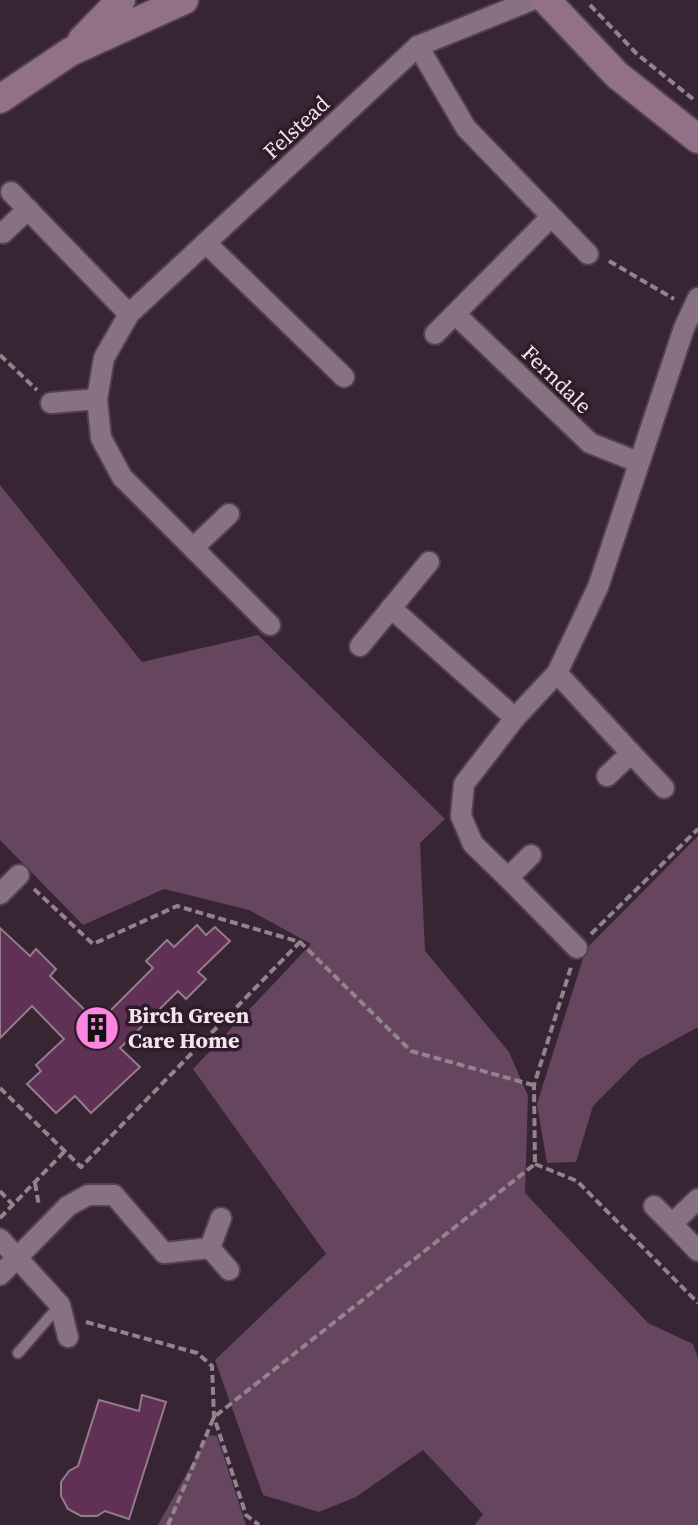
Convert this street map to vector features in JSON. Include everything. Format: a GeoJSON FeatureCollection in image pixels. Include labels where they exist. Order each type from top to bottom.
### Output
{"type":"FeatureCollection","features":[{"type":"Feature","properties":{"kind":"street"},"geometry":{"type":"LineString","coordinates":[[70,52],[121,0]]}},
{"type":"Feature","properties":{"kind":"street"},"geometry":{"type":"LineString","coordinates":[[0,99],[70,52],[184,0]]}},
{"type":"Feature","properties":{"kind":"street","name":"Felstead"},"geometry":{"type":"LineString","coordinates":[[270,625],[122,477],[101,438],[97,399],[104,358],[129,314],[418,46],[532,0]]}},
{"type":"Feature","properties":{"kind":"street"},"geometry":{"type":"LineString","coordinates":[[546,0],[617,75],[698,139]]}},
{"type":"Feature","properties":{"kind":"street"},"geometry":{"type":"LineString","coordinates":[[418,46],[466,128],[588,254]]}},
{"type":"Feature","properties":{"kind":"street"},"geometry":{"type":"LineString","coordinates":[[11,192],[129,314]]}},
{"type":"Feature","properties":{"kind":"street"},"geometry":{"type":"LineString","coordinates":[[3,233],[28,209]]}},
{"type":"Feature","properties":{"kind":"street"},"geometry":{"type":"LineString","coordinates":[[435,334],[550,218]]}},
{"type":"Feature","properties":{"kind":"street"},"geometry":{"type":"LineString","coordinates":[[206,243],[344,377]]}},
{"type":"Feature","properties":{"kind":"street"},"geometry":{"type":"LineString","coordinates":[[577,948],[473,844],[461,816],[464,784],[515,718],[557,673],[598,587],[638,462],[695,304]]}},
{"type":"Feature","properties":{"kind":"street","name":"Ferndale"},"geometry":{"type":"LineString","coordinates":[[455,314],[590,443],[638,462]]}},
{"type":"Feature","properties":{"kind":"street"},"geometry":{"type":"LineString","coordinates":[[51,403],[97,399]]}},
{"type":"Feature","properties":{"kind":"street"},"geometry":{"type":"LineString","coordinates":[[193,548],[229,514]]}},
{"type":"Feature","properties":{"kind":"street"},"geometry":{"type":"LineString","coordinates":[[360,646],[429,562]]}},
{"type":"Feature","properties":{"kind":"street"},"geometry":{"type":"LineString","coordinates":[[391,608],[515,718]]}},
{"type":"Feature","properties":{"kind":"street"},"geometry":{"type":"LineString","coordinates":[[557,673],[664,788]]}},
{"type":"Feature","properties":{"kind":"street"},"geometry":{"type":"LineString","coordinates":[[607,776],[631,753]]}},
{"type":"Feature","properties":{"kind":"street"},"geometry":{"type":"LineString","coordinates":[[508,878],[531,855]]}},
{"type":"Feature","properties":{"kind":"street"},"geometry":{"type":"LineString","coordinates":[[0,894],[19,875]]}},
{"type":"Feature","properties":{"kind":"street"},"geometry":{"type":"LineString","coordinates":[[0,1275],[68,1206],[88,1195],[114,1195],[164,1253],[210,1248]]}},
{"type":"Feature","properties":{"kind":"street"},"geometry":{"type":"LineString","coordinates":[[672,1224],[698,1199]]}},
{"type":"Feature","properties":{"kind":"street"},"geometry":{"type":"LineString","coordinates":[[654,1206],[698,1251]]}},
{"type":"Feature","properties":{"kind":"street"},"geometry":{"type":"LineString","coordinates":[[210,1248],[221,1218]]}},
{"type":"Feature","properties":{"kind":"street"},"geometry":{"type":"LineString","coordinates":[[0,1239],[60,1305],[68,1337]]}},
{"type":"Feature","properties":{"kind":"street"},"geometry":{"type":"LineString","coordinates":[[210,1248],[229,1270]]}},
{"type":"Feature","properties":{"kind":"lane"},"geometry":{"type":"LineString","coordinates":[[18,1353],[60,1305]]}},
{"type":"Feature","properties":{"kind":"path"},"geometry":{"type":"LineString","coordinates":[[585,0],[637,54],[698,103]]}},
{"type":"Feature","properties":{"kind":"path"},"geometry":{"type":"LineString","coordinates":[[588,254],[605,259],[695,304]]}},
{"type":"Feature","properties":{"kind":"path"},"geometry":{"type":"LineString","coordinates":[[0,355],[51,403]]}},
{"type":"Feature","properties":{"kind":"path"},"geometry":{"type":"LineString","coordinates":[[535,1164],[534,1085],[577,948],[698,829]]}},
{"type":"Feature","properties":{"kind":"path"},"geometry":{"type":"LineString","coordinates":[[19,875],[93,944],[177,906],[300,942],[411,1051],[534,1085]]}},
{"type":"Feature","properties":{"kind":"path"},"geometry":{"type":"LineString","coordinates":[[0,1088],[81,1167],[300,942]]}},
{"type":"Feature","properties":{"kind":"path"},"geometry":{"type":"LineString","coordinates":[[0,1218],[65,1151]]}},
{"type":"Feature","properties":{"kind":"path"},"geometry":{"type":"LineString","coordinates":[[535,1164],[577,1181],[698,1303]]}},
{"type":"Feature","properties":{"kind":"path"},"geometry":{"type":"LineString","coordinates":[[168,1525],[214,1417],[535,1164]]}},
{"type":"Feature","properties":{"kind":"path"},"geometry":{"type":"LineString","coordinates":[[0,1191],[13,1205]]}},
{"type":"Feature","properties":{"kind":"path"},"geometry":{"type":"LineString","coordinates":[[60,1305],[91,1325],[197,1353],[212,1366],[214,1417],[246,1515],[259,1525]]}},
{"type":"Feature","properties":{"kind":"shaded area"},"geometry":{"type":"Polygon","coordinates":[[[0,485],[142,662],[258,635],[445,819],[420,843],[425,951],[509,1052],[528,1096],[525,1193],[648,1323],[693,1344],[698,1358],[698,1525],[475,1525],[483,1514],[423,1450],[356,1497],[319,1512],[263,1495],[215,1360],[326,1254],[193,1069],[311,944],[249,910],[164,889],[83,925],[0,840],[0,485]]]}},
{"type":"Feature","properties":{"kind":"shaded area"},"geometry":{"type":"Polygon","coordinates":[[[698,836],[698,1027],[640,1059],[593,1106],[576,1162],[547,1163],[537,1104],[586,949],[698,836]]]}},
{"type":"Feature","properties":{"kind":"shaded area"},"geometry":{"type":"Polygon","coordinates":[[[208,1435],[217,1436],[246,1525],[158,1525],[208,1435]]]}},
{"type":"Feature","properties":{"kind":"building","name":"Birch Green Care Home"},"geometry":{"type":"Polygon","coordinates":[[[197,925],[206,935],[215,927],[230,941],[198,972],[206,979],[186,999],[178,991],[120,1048],[140,1067],[91,1113],[75,1096],[56,1113],[27,1084],[41,1071],[36,1065],[64,1039],[32,1006],[0,1038],[0,928],[30,956],[36,949],[56,969],[50,976],[94,1019],[99,1015],[103,1018],[153,968],[146,961],[167,940],[174,947],[197,925]]]}},
{"type":"Feature","properties":{"kind":"building"},"geometry":{"type":"Polygon","coordinates":[[[142,1395],[166,1402],[129,1519],[105,1511],[97,1516],[81,1516],[68,1509],[61,1496],[61,1482],[69,1471],[78,1466],[99,1400],[139,1411],[142,1395]]]}},
{"type":"Feature","properties":{"kind":"place","name":"Birch Green Care Home"},"geometry":{"type":"Point","coordinates":[97,1028]}}]}
